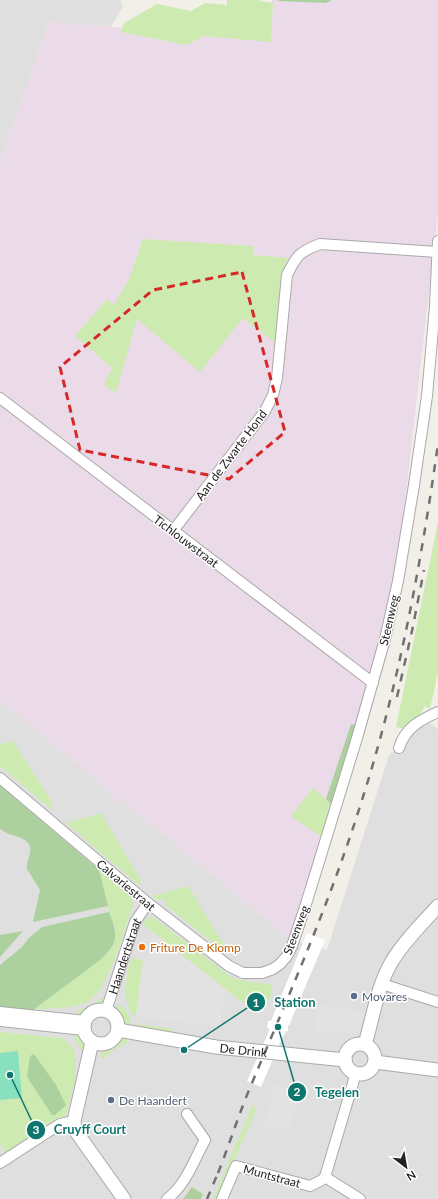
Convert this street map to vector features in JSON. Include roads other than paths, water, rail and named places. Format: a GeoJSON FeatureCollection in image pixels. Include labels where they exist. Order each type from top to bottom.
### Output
{"type":"FeatureCollection","features":[{"type":"Feature","properties":{"kind":"street","name":"Steenweg"},"geometry":{"type":"LineString","coordinates":[[262,973],[273,969],[280,964],[287,956],[292,946],[358,738],[385,639],[398,580],[427,396],[438,241]]}},
{"type":"Feature","properties":{"kind":"street","name":"Aan de Zwarte Hond"},"geometry":{"type":"LineString","coordinates":[[173,531],[265,411],[273,395],[277,378],[288,275],[294,261],[303,250],[320,244],[437,252]]}},
{"type":"Feature","properties":{"kind":"street","name":"Tichlouwstraat"},"geometry":{"type":"LineString","coordinates":[[0,398],[373,683]]}},
{"type":"Feature","properties":{"kind":"street"},"geometry":{"type":"LineString","coordinates":[[400,748],[402,740],[411,728],[422,720],[438,712]]}},
{"type":"Feature","properties":{"kind":"street","name":"Calvariestraat"},"geometry":{"type":"LineString","coordinates":[[0,778],[148,903],[229,966],[244,973],[262,973]]}},
{"type":"Feature","properties":{"kind":"street","name":"Haandertstraat"},"geometry":{"type":"LineString","coordinates":[[106,1011],[135,922],[148,903]]}},
{"type":"Feature","properties":{"kind":"street"},"geometry":{"type":"LineString","coordinates":[[365,1044],[382,984],[391,963],[405,943],[438,906]]}},
{"type":"Feature","properties":{"kind":"street"},"geometry":{"type":"LineString","coordinates":[[382,984],[438,1002]]}},
{"type":"Feature","properties":{"kind":"street"},"geometry":{"type":"LineString","coordinates":[[99,1010],[106,1011],[111,1013],[116,1018],[118,1030],[113,1040],[97,1043],[87,1037],[85,1025],[90,1015],[94,1012],[99,1010]]}},
{"type":"Feature","properties":{"kind":"street"},"geometry":{"type":"LineString","coordinates":[[0,1012],[85,1025]]}},
{"type":"Feature","properties":{"kind":"street"},"geometry":{"type":"LineString","coordinates":[[0,1021],[85,1025]]}},
{"type":"Feature","properties":{"kind":"street","name":"De Drink"},"geometry":{"type":"LineString","coordinates":[[118,1030],[216,1046],[345,1060]]}},
{"type":"Feature","properties":{"kind":"street"},"geometry":{"type":"LineString","coordinates":[[97,1043],[78,1101],[74,1121],[75,1130],[124,1199]]}},
{"type":"Feature","properties":{"kind":"street"},"geometry":{"type":"LineString","coordinates":[[357,1044],[365,1044],[374,1051],[375,1062],[369,1071],[356,1074],[348,1068],[345,1060],[346,1052],[357,1044]]}},
{"type":"Feature","properties":{"kind":"street"},"geometry":{"type":"LineString","coordinates":[[375,1062],[438,1070]]}},
{"type":"Feature","properties":{"kind":"street"},"geometry":{"type":"LineString","coordinates":[[356,1074],[325,1177],[360,1199]]}},
{"type":"Feature","properties":{"kind":"street"},"geometry":{"type":"LineString","coordinates":[[167,1199],[174,1194],[181,1185],[205,1140],[188,1114]]}},
{"type":"Feature","properties":{"kind":"street"},"geometry":{"type":"LineString","coordinates":[[0,1164],[60,1124],[74,1121]]}},
{"type":"Feature","properties":{"kind":"street","name":"Muntstraat"},"geometry":{"type":"LineString","coordinates":[[222,1199],[236,1166],[310,1186],[325,1177]]}},
{"type":"Feature","properties":{"kind":"railway"},"geometry":{"type":"LineString","coordinates":[[218,1173],[247,1094],[296,978],[338,872],[362,800],[387,712],[408,624],[438,444]]}},
{"type":"Feature","properties":{"kind":"railway"},"geometry":{"type":"LineString","coordinates":[[397,697],[424,570]]}},
{"type":"Feature","properties":{"kind":"railway"},"geometry":{"type":"LineString","coordinates":[[207,1199],[220,1168]]}},
{"type":"Feature","properties":{"kind":"place","name":"Friture De Klomp"},"geometry":{"type":"Point","coordinates":[142,947]}},
{"type":"Feature","properties":{"kind":"place","name":"Movares"},"geometry":{"type":"Point","coordinates":[354,996]}},
{"type":"Feature","properties":{"kind":"place","name":"Tegelen"},"geometry":{"type":"Point","coordinates":[278,1027]}},
{"type":"Feature","properties":{"kind":"place","name":"Station"},"geometry":{"type":"Point","coordinates":[184,1050]}},
{"type":"Feature","properties":{"kind":"place","name":"Cruyff Court"},"geometry":{"type":"Point","coordinates":[10,1075]}},
{"type":"Feature","properties":{"kind":"place","name":"De Haandert"},"geometry":{"type":"Point","coordinates":[111,1100]}}]}
